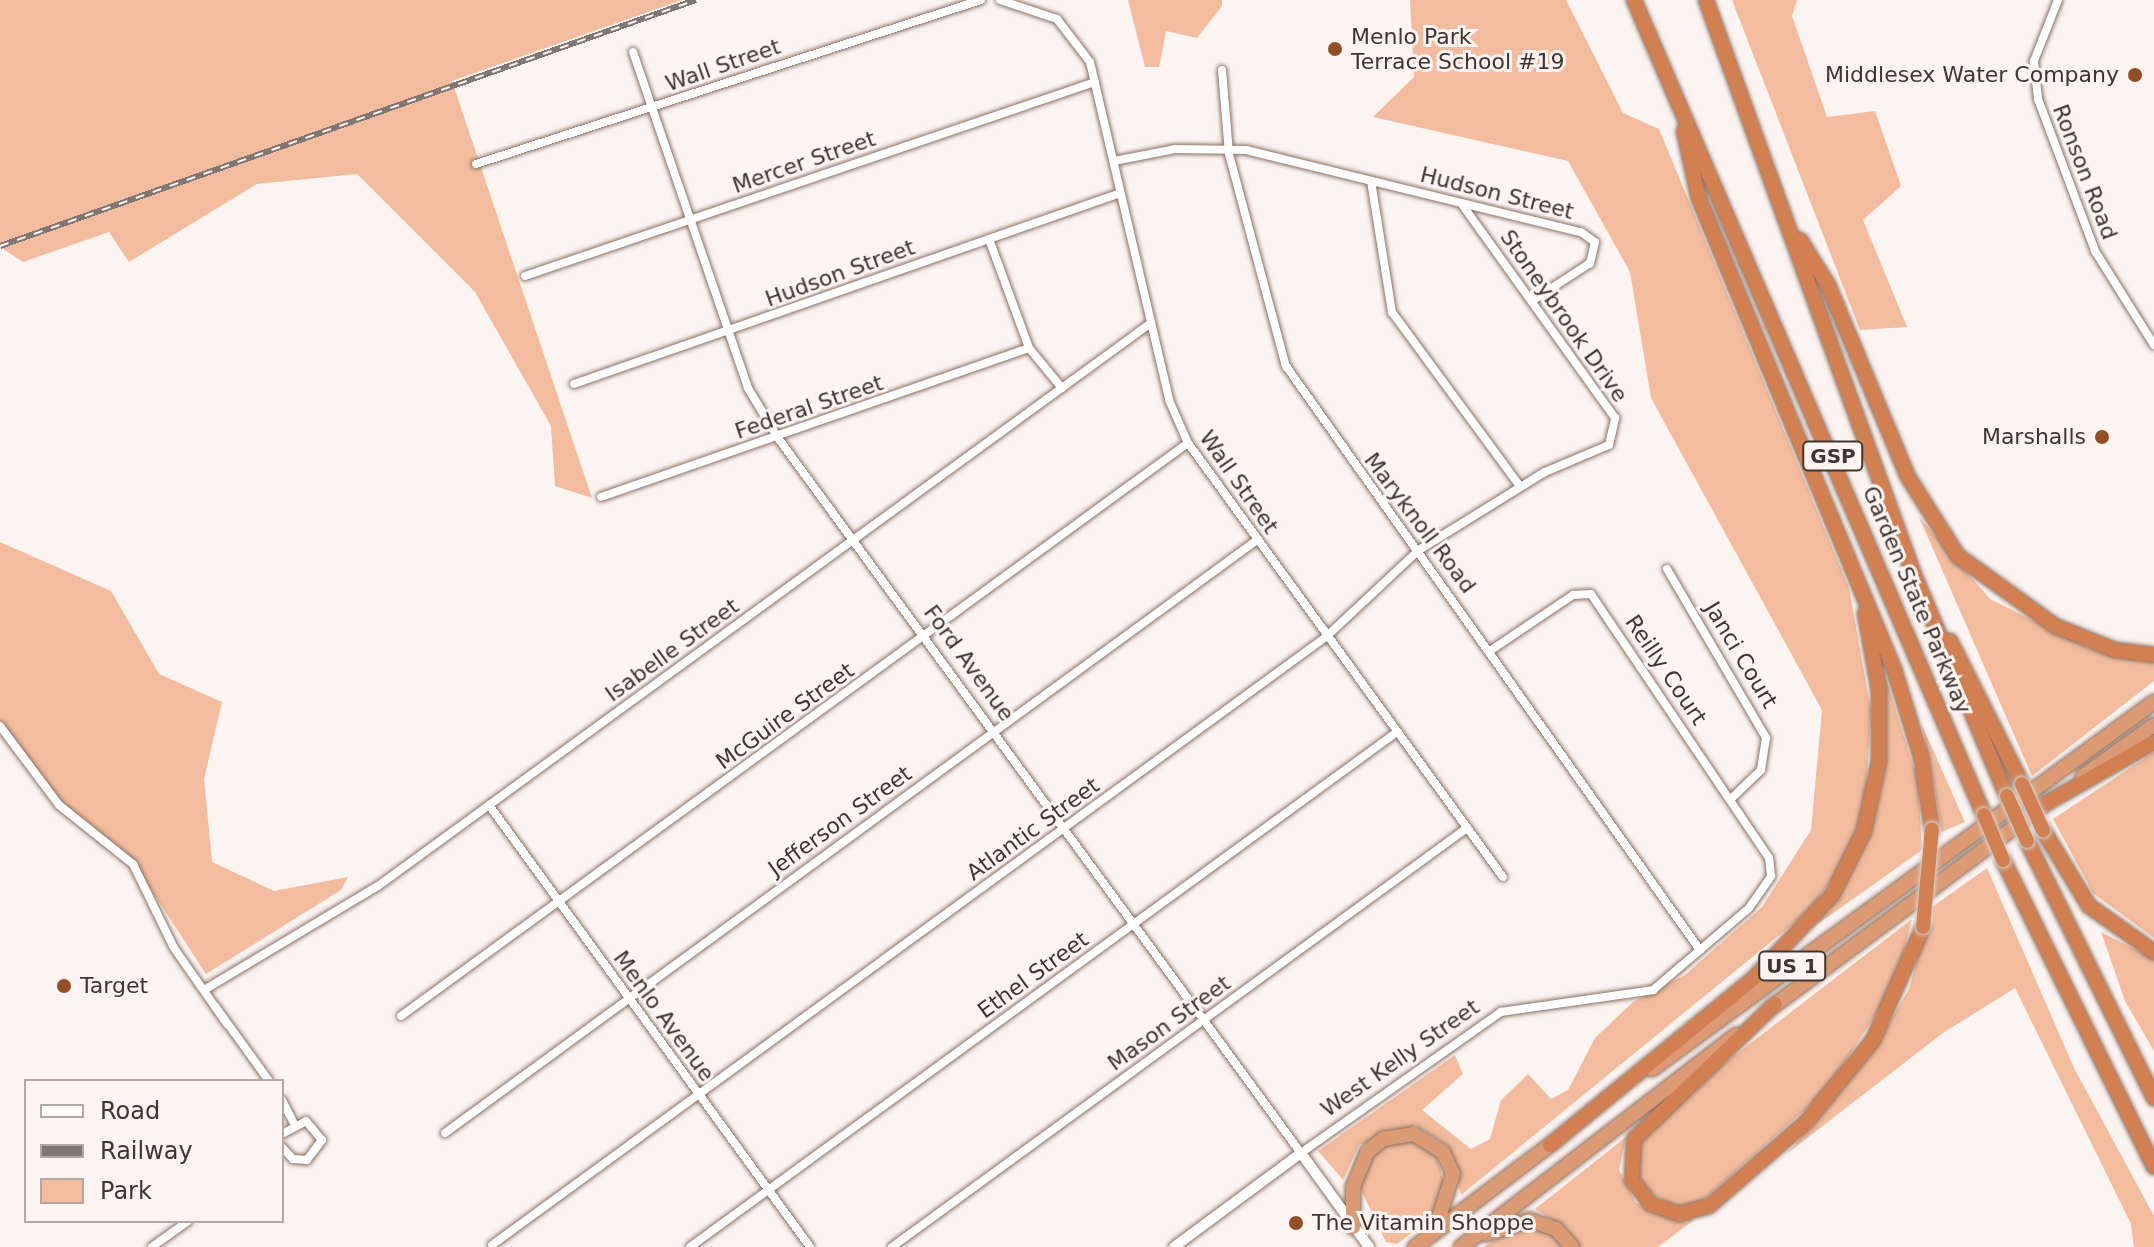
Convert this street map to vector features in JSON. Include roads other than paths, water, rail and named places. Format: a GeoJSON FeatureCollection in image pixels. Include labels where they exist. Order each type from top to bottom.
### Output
{"type":"FeatureCollection","features":[{"type":"Feature","properties":{"kind":"highway","name":"Garden State Parkway"},"geometry":{"type":"LineString","coordinates":[[1634,0],[2003,860],[2154,1167]]}},
{"type":"Feature","properties":{"kind":"highway","name":"Garden State Parkway"},"geometry":{"type":"LineString","coordinates":[[1706,0],[1914,575],[2027,841],[2154,1098]]}},
{"type":"Feature","properties":{"kind":"highway"},"geometry":{"type":"LineString","coordinates":[[1677,100],[1699,199],[1861,593],[1914,732],[1932,829],[1923,927],[1873,1040],[1806,1122],[1709,1206],[1679,1214],[1651,1204],[1632,1180],[1634,1139],[1775,1004]]}},
{"type":"Feature","properties":{"kind":"highway"},"geometry":{"type":"LineString","coordinates":[[1785,216],[1828,285],[1915,490],[1958,556],[2055,626],[2115,650],[2154,655]]}},
{"type":"Feature","properties":{"kind":"highway"},"geometry":{"type":"LineString","coordinates":[[1914,575],[2043,830],[2089,906],[2154,952]]}},
{"type":"Feature","properties":{"kind":"highway"},"geometry":{"type":"LineString","coordinates":[[1550,1145],[1776,958],[1844,875],[1871,808],[1881,735],[1861,593]]}},
{"type":"Feature","properties":{"kind":"highway","name":"US 1"},"geometry":{"type":"LineString","coordinates":[[1415,1247],[2154,702]]}},
{"type":"Feature","properties":{"kind":"highway","name":"US 1"},"geometry":{"type":"LineString","coordinates":[[1461,1247],[1775,1004],[2154,725]]}},
{"type":"Feature","properties":{"kind":"highway"},"geometry":{"type":"LineString","coordinates":[[2045,804],[2154,742]]}},
{"type":"Feature","properties":{"kind":"highway"},"geometry":{"type":"LineString","coordinates":[[1353,1227],[1353,1187],[1367,1152],[1383,1139],[1414,1134],[1443,1152],[1453,1174],[1433,1234]]}},
{"type":"Feature","properties":{"kind":"highway"},"geometry":{"type":"LineString","coordinates":[[1461,1247],[1530,1220],[1556,1229],[1572,1247]]}},
{"type":"Feature","properties":{"kind":"street","name":"Wall Street"},"geometry":{"type":"LineString","coordinates":[[476,164],[981,0]]}},
{"type":"Feature","properties":{"kind":"street","name":"Wall Street"},"geometry":{"type":"LineString","coordinates":[[1000,0],[1057,19],[1075,35],[1095,82],[1114,161],[1118,194],[1151,323],[1188,443],[1503,877]]}},
{"type":"Feature","properties":{"kind":"street","name":"Ronson Road"},"geometry":{"type":"LineString","coordinates":[[2058,0],[2034,61],[2038,99],[2095,251],[2154,345]]}},
{"type":"Feature","properties":{"kind":"street","name":"Ford Avenue"},"geometry":{"type":"LineString","coordinates":[[633,52],[748,388],[778,438],[1369,1247]]}},
{"type":"Feature","properties":{"kind":"street","name":"Maryknoll Road"},"geometry":{"type":"LineString","coordinates":[[1222,70],[1229,149],[1286,366],[1491,650],[1700,950]]}},
{"type":"Feature","properties":{"kind":"street","name":"Mercer Street"},"geometry":{"type":"LineString","coordinates":[[525,276],[1095,82]]}},
{"type":"Feature","properties":{"kind":"street","name":"Hudson Street"},"geometry":{"type":"LineString","coordinates":[[1114,161],[1175,149],[1229,149],[1581,232],[1595,242],[1597,253],[1578,271],[1532,301]]}},
{"type":"Feature","properties":{"kind":"street"},"geometry":{"type":"LineString","coordinates":[[1371,181],[1392,312],[1520,486]]}},
{"type":"Feature","properties":{"kind":"street","name":"Hudson Street"},"geometry":{"type":"LineString","coordinates":[[574,384],[1118,194]]}},
{"type":"Feature","properties":{"kind":"street","name":"Stoneybrook Drive"},"geometry":{"type":"LineString","coordinates":[[1461,203],[1615,418],[1600,454]]}},
{"type":"Feature","properties":{"kind":"street"},"geometry":{"type":"LineString","coordinates":[[989,239],[1029,348],[1062,388]]}},
{"type":"Feature","properties":{"kind":"street","name":"Isabelle Street"},"geometry":{"type":"LineString","coordinates":[[204,990],[378,886],[1151,323]]}},
{"type":"Feature","properties":{"kind":"street","name":"Federal Street"},"geometry":{"type":"LineString","coordinates":[[601,497],[778,438],[1029,348]]}},
{"type":"Feature","properties":{"kind":"street","name":"McGuire Street"},"geometry":{"type":"LineString","coordinates":[[401,1016],[1188,443]]}},
{"type":"Feature","properties":{"kind":"street","name":"Atlantic Street"},"geometry":{"type":"LineString","coordinates":[[492,1245],[1327,636],[1419,550],[1520,486],[1600,454]]}},
{"type":"Feature","properties":{"kind":"street","name":"Jefferson Street"},"geometry":{"type":"LineString","coordinates":[[445,1133],[1257,540]]}},
{"type":"Feature","properties":{"kind":"street","name":"Janci Court"},"geometry":{"type":"LineString","coordinates":[[1667,569],[1766,738],[1761,770],[1731,799]]}},
{"type":"Feature","properties":{"kind":"street","name":"Reilly Court"},"geometry":{"type":"LineString","coordinates":[[1491,650],[1573,595],[1591,594],[1731,799],[1773,867]]}},
{"type":"Feature","properties":{"kind":"street"},"geometry":{"type":"LineString","coordinates":[[0,726],[59,805],[133,864],[204,990],[268,1079]]}},
{"type":"Feature","properties":{"kind":"street","name":"Ethel Street"},"geometry":{"type":"LineString","coordinates":[[690,1247],[1397,732]]}},
{"type":"Feature","properties":{"kind":"street","name":"Menlo Avenue"},"geometry":{"type":"LineString","coordinates":[[489,805],[810,1247]]}},
{"type":"Feature","properties":{"kind":"street","name":"Mason Street"},"geometry":{"type":"LineString","coordinates":[[892,1247],[1467,828]]}},
{"type":"Feature","properties":{"kind":"street","name":"West Kelly Street"},"geometry":{"type":"LineString","coordinates":[[1174,1247],[1487,1019],[1514,1009],[1641,996],[1749,908],[1773,867]]}},
{"type":"Feature","properties":{"kind":"street"},"geometry":{"type":"LineString","coordinates":[[284,1104],[293,1122],[317,1128],[321,1147],[300,1161],[284,1151]]}},
{"type":"Feature","properties":{"kind":"street"},"geometry":{"type":"LineString","coordinates":[[284,1132],[293,1122]]}},
{"type":"Feature","properties":{"kind":"street"},"geometry":{"type":"LineString","coordinates":[[152,1247],[185,1223]]}},
{"type":"Feature","properties":{"kind":"railway"},"geometry":{"type":"LineString","coordinates":[[0,246],[696,0]]}},
{"type":"Feature","properties":{"kind":"place","name":"Menlo Park Terrace School #19"},"geometry":{"type":"Point","coordinates":[1335,49]}},
{"type":"Feature","properties":{"kind":"place","name":"Middlesex Water Company"},"geometry":{"type":"Point","coordinates":[2135,75]}},
{"type":"Feature","properties":{"kind":"place","name":"Marshalls"},"geometry":{"type":"Point","coordinates":[2102,437]}},
{"type":"Feature","properties":{"kind":"place","name":"Target"},"geometry":{"type":"Point","coordinates":[64,986]}},
{"type":"Feature","properties":{"kind":"place","name":"The Vitamin Shoppe"},"geometry":{"type":"Point","coordinates":[1296,1223]}}]}
